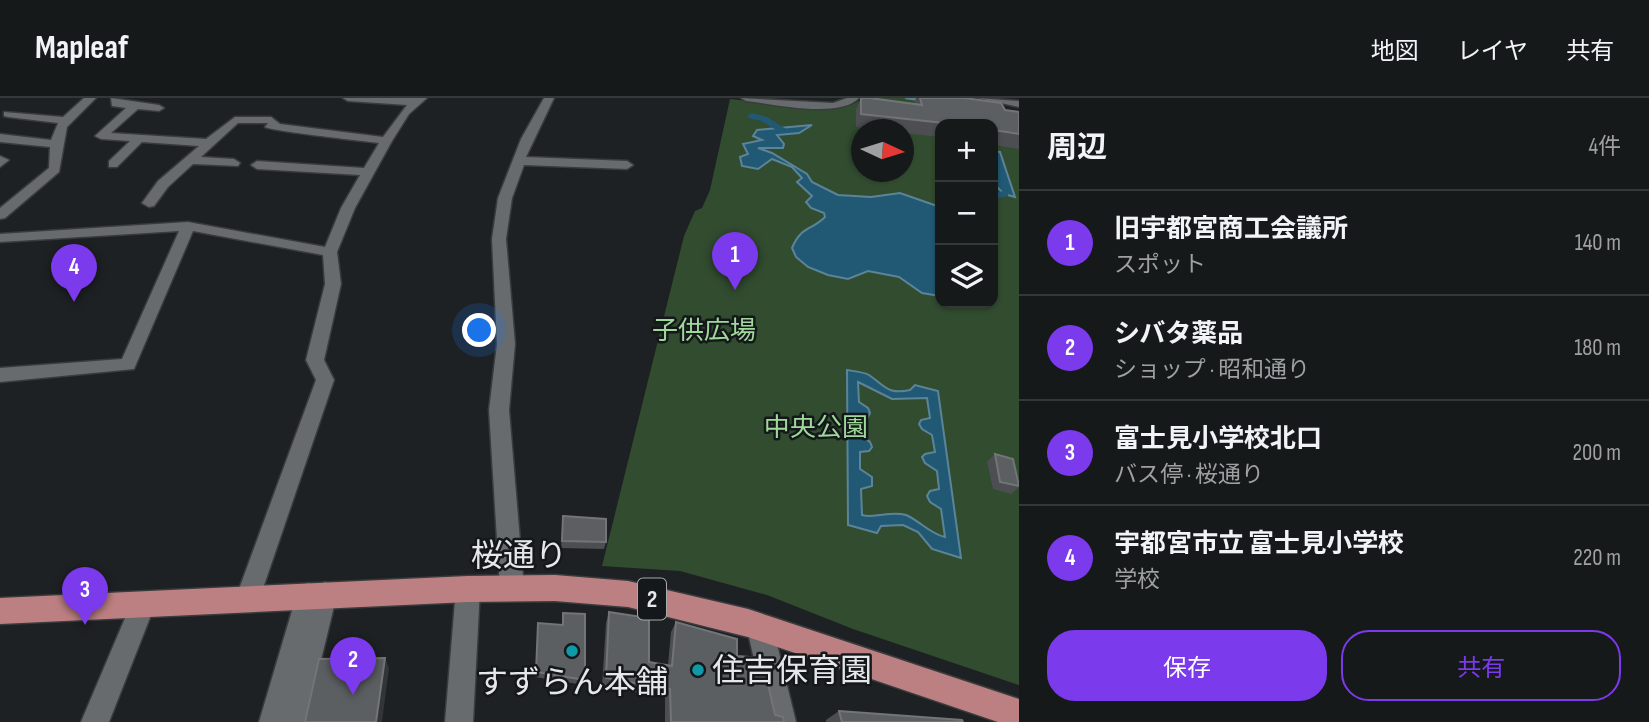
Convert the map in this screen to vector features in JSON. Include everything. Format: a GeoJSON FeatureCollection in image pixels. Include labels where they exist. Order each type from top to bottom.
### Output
{"type":"FeatureCollection","features":[{"type":"Feature","properties":{"kind":"main road","name":"桜通り"},"geometry":{"type":"LineString","coordinates":[[0,611],[247,600],[316,594],[468,589],[555,588],[628,594],[678,604],[760,628],[1019,714]]}},
{"type":"Feature","properties":{"kind":"street"},"geometry":{"type":"LineString","coordinates":[[0,215],[55,169],[56,144],[62,120],[91,98]]}},
{"type":"Feature","properties":{"kind":"street"},"geometry":{"type":"LineString","coordinates":[[116,98],[116,104],[159,108]]}},
{"type":"Feature","properties":{"kind":"street"},"geometry":{"type":"LineString","coordinates":[[348,98],[420,100]]}},
{"type":"Feature","properties":{"kind":"street"},"geometry":{"type":"LineString","coordinates":[[512,588],[499,410],[506,344],[499,239],[505,198],[527,139],[548,98]]}},
{"type":"Feature","properties":{"kind":"street"},"geometry":{"type":"LineString","coordinates":[[752,98],[833,106],[847,103],[854,98]]}},
{"type":"Feature","properties":{"kind":"street"},"geometry":{"type":"LineString","coordinates":[[983,98],[1019,104]]}},
{"type":"Feature","properties":{"kind":"street"},"geometry":{"type":"LineString","coordinates":[[247,600],[324,380],[315,360],[332,284],[330,252],[348,208],[386,141],[405,112],[420,100]]}},
{"type":"Feature","properties":{"kind":"street"},"geometry":{"type":"LineString","coordinates":[[135,106],[101,136],[209,144]]}},
{"type":"Feature","properties":{"kind":"street"},"geometry":{"type":"LineString","coordinates":[[8,114],[62,120]]}},
{"type":"Feature","properties":{"kind":"street"},"geometry":{"type":"LineString","coordinates":[[149,203],[163,184],[234,120],[275,122],[260,140]]}},
{"type":"Feature","properties":{"kind":"street"},"geometry":{"type":"LineString","coordinates":[[271,127],[308,129],[386,141]]}},
{"type":"Feature","properties":{"kind":"street"},"geometry":{"type":"LineString","coordinates":[[113,164],[140,138]]}},
{"type":"Feature","properties":{"kind":"street"},"geometry":{"type":"LineString","coordinates":[[2,139],[56,144]]}},
{"type":"Feature","properties":{"kind":"street"},"geometry":{"type":"LineString","coordinates":[[190,160],[234,163]]}},
{"type":"Feature","properties":{"kind":"street"},"geometry":{"type":"LineString","coordinates":[[521,161],[627,165]]}},
{"type":"Feature","properties":{"kind":"street"},"geometry":{"type":"LineString","coordinates":[[257,165],[368,172]]}},
{"type":"Feature","properties":{"kind":"street"},"geometry":{"type":"LineString","coordinates":[[0,238],[188,226],[330,252]]}},
{"type":"Feature","properties":{"kind":"street"},"geometry":{"type":"LineString","coordinates":[[0,375],[128,365],[188,226]]}},
{"type":"Feature","properties":{"kind":"street"},"geometry":{"type":"LineString","coordinates":[[459,722],[468,589]]}},
{"type":"Feature","properties":{"kind":"street"},"geometry":{"type":"LineString","coordinates":[[273,722],[316,594]]}},
{"type":"Feature","properties":{"kind":"street"},"geometry":{"type":"LineString","coordinates":[[292,722],[316,594]]}},
{"type":"Feature","properties":{"kind":"street"},"geometry":{"type":"LineString","coordinates":[[95,722],[143,605]]}},
{"type":"Feature","properties":{"kind":"street"},"geometry":{"type":"LineString","coordinates":[[760,628],[782,722]]}},
{"type":"Feature","properties":{"kind":"green space","name":"中央公園"},"geometry":{"type":"Polygon","coordinates":[[[863,98],[929,98],[1019,112],[1019,685],[853,629],[767,595],[680,571],[602,566],[684,236],[695,211],[702,208],[710,190],[730,99],[800,108],[837,108],[863,98]]]}},
{"type":"Feature","properties":{"kind":"water"},"geometry":{"type":"Polygon","coordinates":[[[812,125],[799,133],[777,135],[784,144],[783,148],[758,148],[772,153],[807,174],[812,182],[838,195],[871,197],[900,193],[935,205],[935,295],[922,293],[899,277],[868,271],[848,279],[828,275],[808,267],[796,257],[792,248],[795,241],[825,217],[824,213],[811,208],[806,202],[812,196],[797,182],[802,178],[792,167],[772,159],[758,169],[742,166],[740,157],[748,154],[743,144],[762,140],[753,136],[757,130],[812,125]]]}},
{"type":"Feature","properties":{"kind":"water"},"geometry":{"type":"Polygon","coordinates":[[[998,152],[1015,197],[1004,194],[998,188],[998,152]]]}},
{"type":"Feature","properties":{"kind":"water"},"geometry":{"type":"Polygon","coordinates":[[[847,370],[867,374],[892,390],[910,390],[915,385],[938,391],[961,558],[932,549],[918,532],[903,525],[881,526],[877,533],[848,525],[847,370]],[[858,382],[859,402],[868,408],[870,413],[868,417],[859,418],[859,434],[870,442],[872,447],[869,451],[860,452],[860,469],[872,477],[872,486],[861,489],[862,515],[906,515],[945,537],[941,509],[930,502],[927,496],[930,491],[939,489],[937,471],[925,463],[922,457],[935,452],[932,435],[919,424],[921,420],[930,418],[927,398],[892,399],[858,382]]]}},
{"type":"Feature","properties":{"kind":"building"},"geometry":{"type":"Polygon","coordinates":[[[861,98],[922,105],[920,98],[965,98],[1001,103],[1005,110],[1019,112],[1019,134],[998,131],[998,119],[935,119],[935,122],[861,114],[861,98]]]}},
{"type":"Feature","properties":{"kind":"building"},"geometry":{"type":"Polygon","coordinates":[[[995,454],[1013,459],[1019,486],[1000,482],[995,454]]]}},
{"type":"Feature","properties":{"kind":"building"},"geometry":{"type":"Polygon","coordinates":[[[563,516],[606,519],[606,542],[562,541],[563,516]]]}},
{"type":"Feature","properties":{"kind":"building"},"geometry":{"type":"Polygon","coordinates":[[[609,612],[649,618],[649,662],[672,666],[676,622],[737,639],[737,656],[762,658],[775,715],[783,717],[784,722],[671,722],[670,689],[606,678],[609,612]]]}},
{"type":"Feature","properties":{"kind":"building"},"geometry":{"type":"Polygon","coordinates":[[[563,613],[585,614],[585,680],[536,672],[538,623],[563,625],[563,613]]]}},
{"type":"Feature","properties":{"kind":"building"},"geometry":{"type":"Polygon","coordinates":[[[385,658],[376,722],[305,722],[319,659],[385,658]]]}},
{"type":"Feature","properties":{"kind":"building"},"geometry":{"type":"Polygon","coordinates":[[[839,711],[962,720],[963,722],[842,722],[839,711]]]}},
{"type":"Feature","properties":{"kind":"waterway"},"geometry":{"type":"LineString","coordinates":[[906,98],[921,100]]}},
{"type":"Feature","properties":{"kind":"waterway"},"geometry":{"type":"LineString","coordinates":[[752,116],[764,119],[781,129]]}},
{"type":"Feature","properties":{"kind":"waterway"},"geometry":{"type":"LineString","coordinates":[[998,195],[1004,194]]}},
{"type":"Feature","properties":{"kind":"place","name":"旧宇都宮商工会議所"},"geometry":{"type":"Point","coordinates":[735,290]}},
{"type":"Feature","properties":{"kind":"place","name":"宇都宮市立 富士見小学校"},"geometry":{"type":"Point","coordinates":[74,302]}},
{"type":"Feature","properties":{"kind":"place","name":"富士見小学校北口"},"geometry":{"type":"Point","coordinates":[85,625]}},
{"type":"Feature","properties":{"kind":"place","name":"すずらん本舗"},"geometry":{"type":"Point","coordinates":[572,651]}},
{"type":"Feature","properties":{"kind":"place","name":"住吉保育園"},"geometry":{"type":"Point","coordinates":[698,670]}},
{"type":"Feature","properties":{"kind":"place","name":"シバタ薬品"},"geometry":{"type":"Point","coordinates":[353,695]}},
{"type":"Feature","properties":{"kind":"park label","name":"子供広場"},"geometry":{"type":"Point","coordinates":[704,330]}}]}
